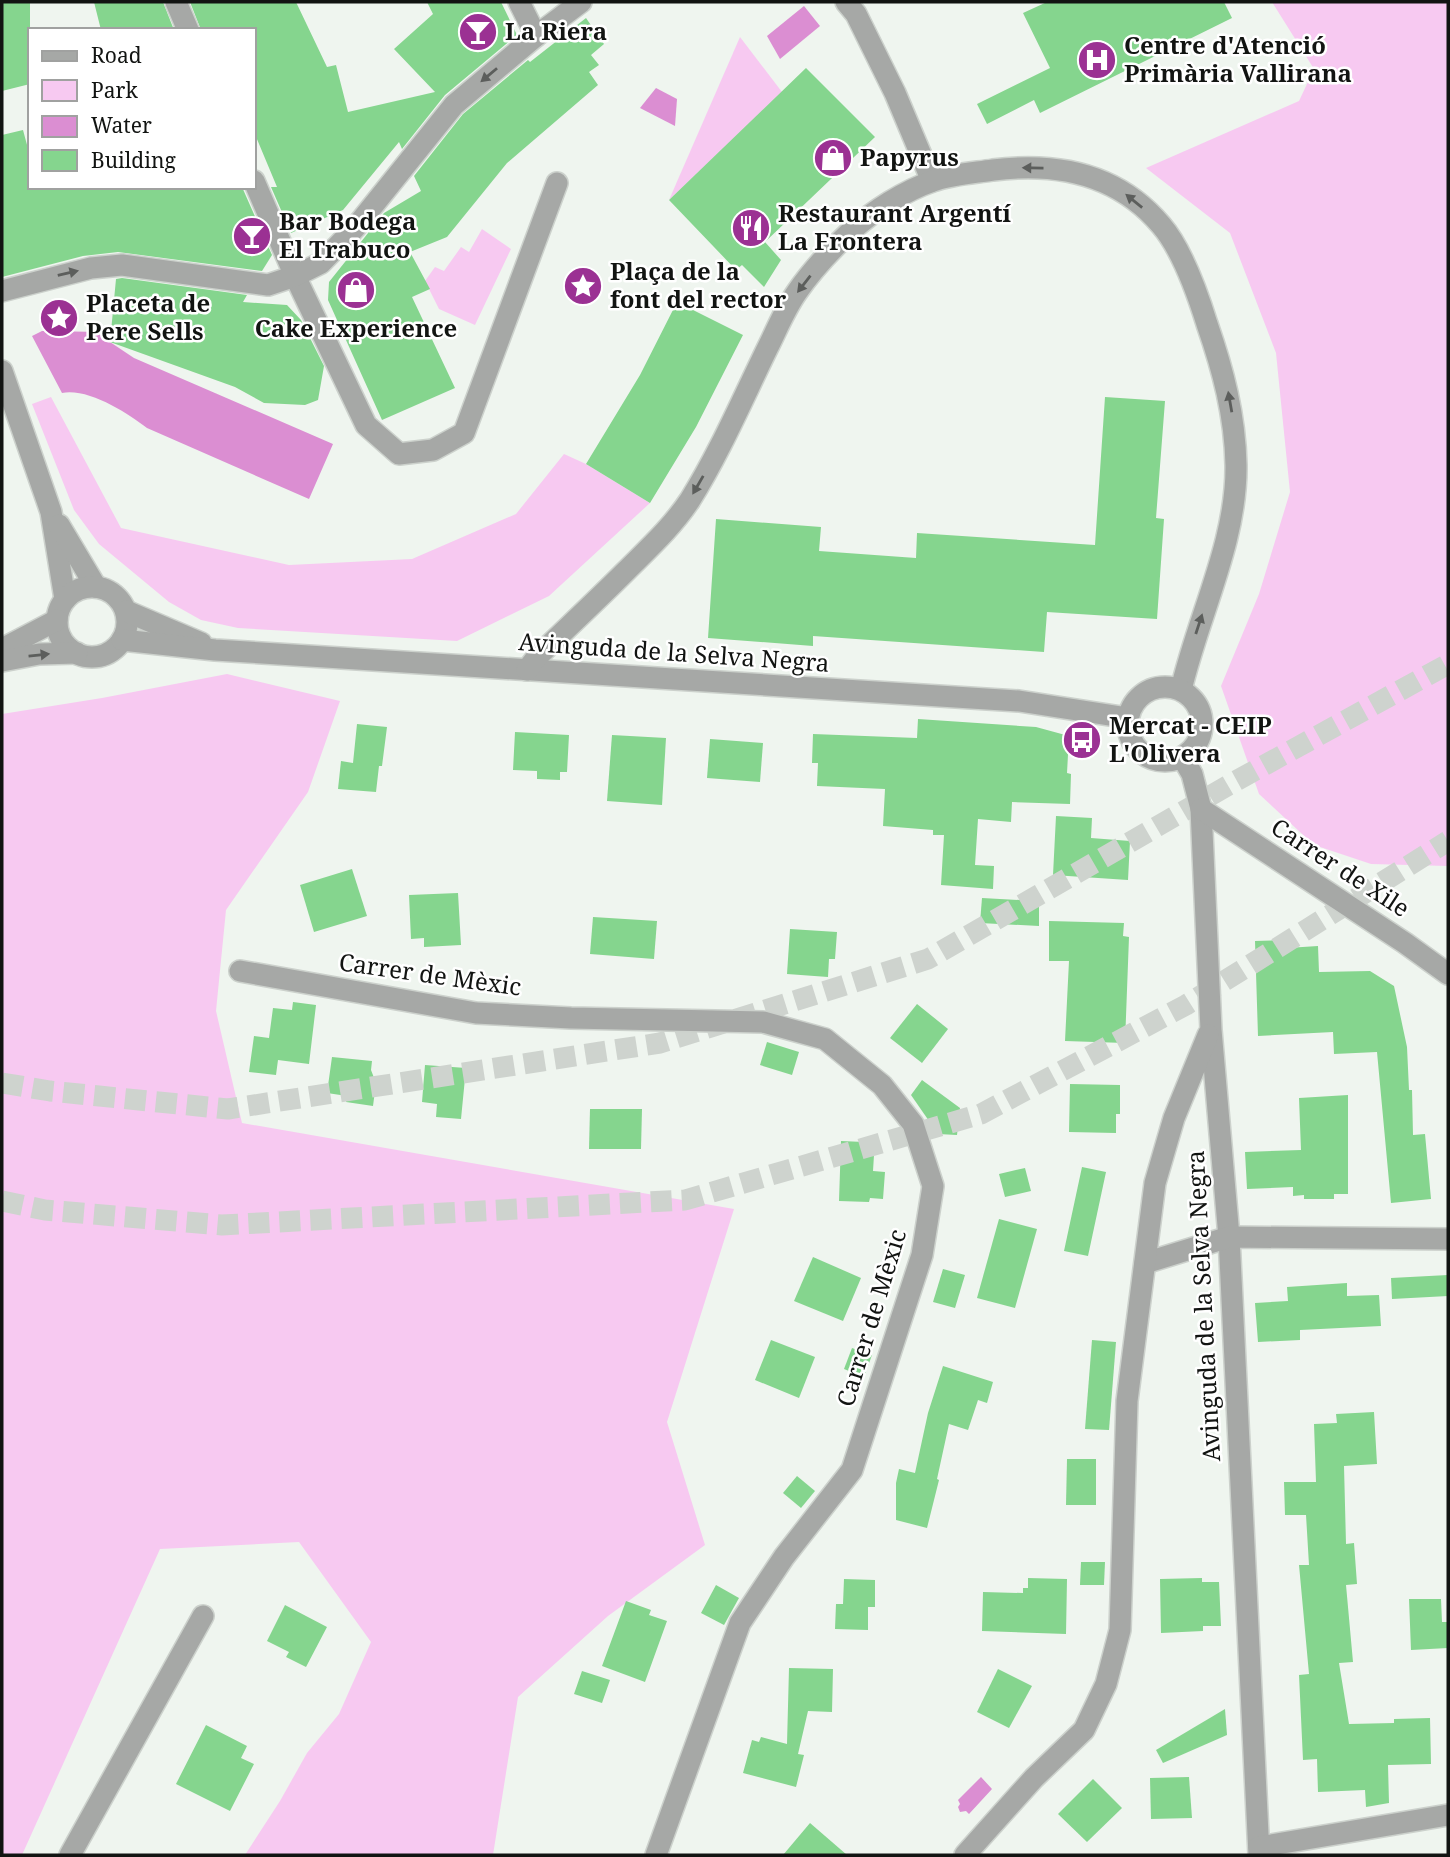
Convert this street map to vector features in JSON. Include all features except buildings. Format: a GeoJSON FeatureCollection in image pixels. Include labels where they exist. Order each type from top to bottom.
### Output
{"type":"FeatureCollection","features":[{"type":"Feature","properties":{"kind":"street"},"geometry":{"type":"LineString","coordinates":[[176,2],[187,28]]}},
{"type":"Feature","properties":{"kind":"street"},"geometry":{"type":"LineString","coordinates":[[519,2],[536,36]]}},
{"type":"Feature","properties":{"kind":"street"},"geometry":{"type":"LineString","coordinates":[[2,291],[91,268],[122,265],[268,285],[295,276],[321,262],[355,228],[454,105],[581,2]]}},
{"type":"Feature","properties":{"kind":"street"},"geometry":{"type":"LineString","coordinates":[[846,2],[856,15],[895,93],[932,181]]}},
{"type":"Feature","properties":{"kind":"street"},"geometry":{"type":"LineString","coordinates":[[527,670],[537,657],[666,531],[690,500],[783,315],[796,293],[825,256],[855,228],[901,196],[932,181],[1010,168],[1062,169],[1100,179],[1131,197],[1163,226],[1199,300],[1226,382],[1233,420],[1236,490],[1231,519],[1189,654],[1181,690]]}},
{"type":"Feature","properties":{"kind":"street"},"geometry":{"type":"LineString","coordinates":[[256,186],[295,276],[366,425],[399,454],[433,450],[464,433],[557,183]]}},
{"type":"Feature","properties":{"kind":"street","name":"Avinguda de la Selva Negra"},"geometry":{"type":"LineString","coordinates":[[2,372],[51,512],[65,599],[57,620]]}},
{"type":"Feature","properties":{"kind":"street","name":"Avinguda de la Selva Negra"},"geometry":{"type":"LineString","coordinates":[[51,512],[96,587],[108,590],[117,597],[126,611],[215,650]]}},
{"type":"Feature","properties":{"kind":"street"},"geometry":{"type":"LineString","coordinates":[[65,599],[85,588],[96,587]]}},
{"type":"Feature","properties":{"kind":"street"},"geometry":{"type":"LineString","coordinates":[[2,660],[39,654],[77,653],[93,657],[104,655],[115,649],[122,640],[127,629],[126,611]]}},
{"type":"Feature","properties":{"kind":"street"},"geometry":{"type":"LineString","coordinates":[[2,649],[57,620],[63,642],[77,653]]}},
{"type":"Feature","properties":{"kind":"street","name":"Avinguda de la Selva Negra"},"geometry":{"type":"LineString","coordinates":[[122,640],[215,650],[1019,701],[1128,718]]}},
{"type":"Feature","properties":{"kind":"street"},"geometry":{"type":"LineString","coordinates":[[1161,687],[1181,690],[1197,704],[1203,723],[1197,743],[1182,757],[1162,761],[1143,754],[1130,738],[1128,718],[1133,704],[1148,691],[1161,687]]}},
{"type":"Feature","properties":{"kind":"street","name":"Avinguda de la Selva Negra"},"geometry":{"type":"LineString","coordinates":[[1182,757],[1192,774],[1201,809],[1210,1030],[1229,1237],[1259,1851]]}},
{"type":"Feature","properties":{"kind":"street","name":"Carrer de Xile"},"geometry":{"type":"LineString","coordinates":[[1201,809],[1448,974]]}},
{"type":"Feature","properties":{"kind":"street","name":"Carrer de Mèxic"},"geometry":{"type":"LineString","coordinates":[[240,971],[476,1013],[763,1022],[825,1040],[882,1085],[913,1124],[933,1185],[922,1255],[852,1470],[784,1558],[740,1623],[656,1855]]}},
{"type":"Feature","properties":{"kind":"street"},"geometry":{"type":"LineString","coordinates":[[965,1855],[1034,1778],[1084,1730],[1106,1684],[1121,1630],[1127,1401],[1155,1183],[1174,1118],[1210,1030]]}},
{"type":"Feature","properties":{"kind":"street"},"geometry":{"type":"LineString","coordinates":[[1145,1263],[1229,1237],[1448,1239]]}},
{"type":"Feature","properties":{"kind":"street"},"geometry":{"type":"LineString","coordinates":[[70,1855],[203,1616]]}},
{"type":"Feature","properties":{"kind":"street"},"geometry":{"type":"LineString","coordinates":[[1259,1851],[1448,1815]]}},
{"type":"Feature","properties":{"kind":"green space"},"geometry":{"type":"Polygon","coordinates":[[[1272,2],[1448,2],[1448,866],[1371,864],[1314,845],[1259,794],[1221,686],[1259,594],[1290,492],[1276,353],[1230,233],[1146,168],[1299,101],[1314,69],[1272,2]]]}},
{"type":"Feature","properties":{"kind":"green space"},"geometry":{"type":"Polygon","coordinates":[[[740,37],[782,92],[669,200],[740,37]]]}},
{"type":"Feature","properties":{"kind":"green space"},"geometry":{"type":"Polygon","coordinates":[[[482,229],[511,249],[475,325],[439,309],[425,281],[435,267],[444,271],[461,247],[469,252],[482,229]]]}},
{"type":"Feature","properties":{"kind":"green space"},"geometry":{"type":"Polygon","coordinates":[[[51,397],[121,528],[289,565],[412,559],[516,514],[564,454],[586,464],[650,503],[549,596],[457,641],[238,628],[201,620],[169,602],[99,544],[74,510],[32,404],[51,397]]]}},
{"type":"Feature","properties":{"kind":"green space"},"geometry":{"type":"Polygon","coordinates":[[[227,674],[340,701],[308,792],[226,910],[216,1011],[242,1123],[734,1209],[667,1422],[705,1545],[608,1616],[518,1697],[493,1855],[245,1855],[307,1753],[339,1714],[371,1642],[299,1542],[160,1549],[22,1855],[2,1855],[2,714],[227,674]]]}},
{"type":"Feature","properties":{"kind":"water"},"geometry":{"type":"Polygon","coordinates":[[[804,6],[820,26],[780,59],[767,36],[804,6]]]}},
{"type":"Feature","properties":{"kind":"water"},"geometry":{"type":"Polygon","coordinates":[[[656,88],[677,99],[675,126],[640,108],[656,88]]]}},
{"type":"Feature","properties":{"kind":"water"},"geometry":{"type":"Polygon","coordinates":[[[42,331],[103,332],[110,342],[134,358],[333,444],[309,499],[147,428],[95,398],[73,392],[62,393],[32,336],[42,331]]]}},
{"type":"Feature","properties":{"kind":"water"},"geometry":{"type":"Polygon","coordinates":[[[981,1777],[992,1789],[969,1814],[966,1811],[960,1812],[958,1800],[981,1777]]]}},
{"type":"Feature","properties":{"kind":"tunnel"},"geometry":{"type":"LineString","coordinates":[[2,1083],[50,1091],[228,1109],[660,1043],[928,959],[1234,782],[1448,664]]}},
{"type":"Feature","properties":{"kind":"tunnel"},"geometry":{"type":"LineString","coordinates":[[2,1201],[45,1210],[222,1225],[685,1200],[981,1114],[1186,1005],[1448,841]]}},
{"type":"Feature","properties":{"kind":"place","name":"La Riera"},"geometry":{"type":"Point","coordinates":[478,32]}},
{"type":"Feature","properties":{"kind":"place","name":"Centre d'Atenció Primària Vallirana"},"geometry":{"type":"Point","coordinates":[1097,60]}},
{"type":"Feature","properties":{"kind":"place","name":"Papyrus"},"geometry":{"type":"Point","coordinates":[833,158]}},
{"type":"Feature","properties":{"kind":"place","name":"Restaurant Argentí La Frontera"},"geometry":{"type":"Point","coordinates":[751,228]}},
{"type":"Feature","properties":{"kind":"place","name":"Bar Bodega El Trabuco"},"geometry":{"type":"Point","coordinates":[252,236]}},
{"type":"Feature","properties":{"kind":"place","name":"Plaça de la font del rector"},"geometry":{"type":"Point","coordinates":[583,286]}},
{"type":"Feature","properties":{"kind":"place","name":"Cake Experience"},"geometry":{"type":"Point","coordinates":[356,290]}},
{"type":"Feature","properties":{"kind":"place","name":"Placeta de Pere Sells"},"geometry":{"type":"Point","coordinates":[59,318]}},
{"type":"Feature","properties":{"kind":"place","name":"Mercat - CEIP L'Olivera"},"geometry":{"type":"Point","coordinates":[1082,740]}}]}
